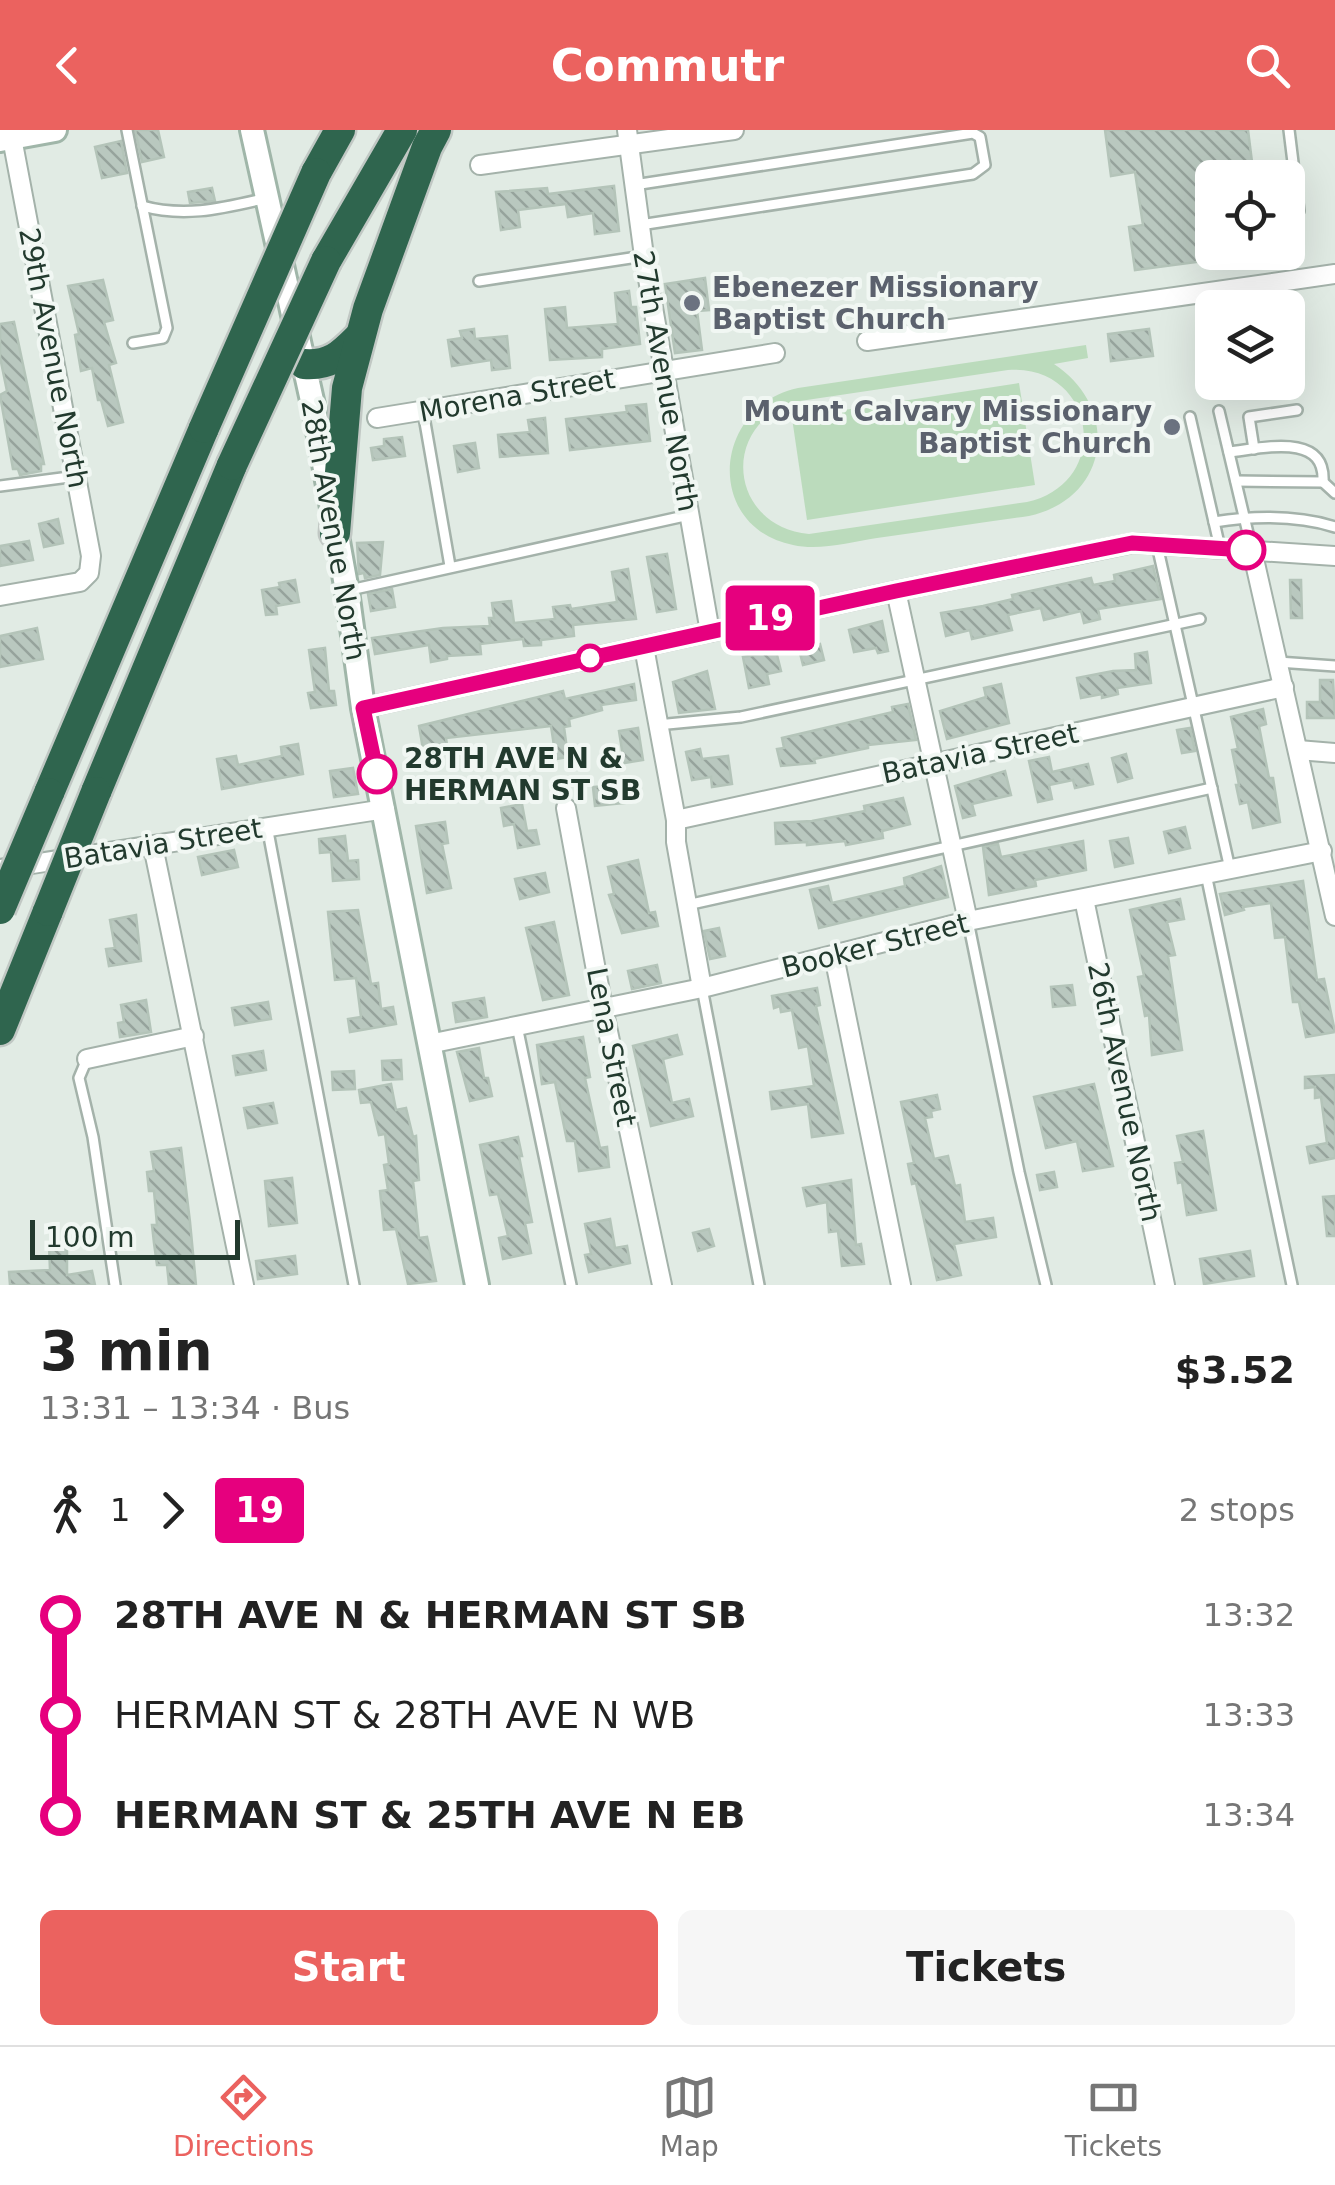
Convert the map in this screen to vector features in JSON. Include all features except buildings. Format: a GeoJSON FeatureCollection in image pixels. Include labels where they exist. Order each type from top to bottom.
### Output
{"type":"FeatureCollection","features":[{"type":"Feature","properties":{"kind":"highway"},"geometry":{"type":"LineString","coordinates":[[0,909],[204,428],[316,174],[340,130]]}},
{"type":"Feature","properties":{"kind":"highway"},"geometry":{"type":"LineString","coordinates":[[0,1030],[232,465],[326,261],[402,130]]}},
{"type":"Feature","properties":{"kind":"highway"},"geometry":{"type":"LineString","coordinates":[[335,533],[347,388],[426,148],[436,130]]}},
{"type":"Feature","properties":{"kind":"highway"},"geometry":{"type":"LineString","coordinates":[[304,364],[320,365],[339,358],[362,334]]}},
{"type":"Feature","properties":{"kind":"main road"},"geometry":{"type":"LineString","coordinates":[[6,139],[55,130]]}},
{"type":"Feature","properties":{"kind":"main road","name":"28th Avenue North"},"geometry":{"type":"LineString","coordinates":[[252,130],[304,364],[347,591],[363,708],[477,1285]]}},
{"type":"Feature","properties":{"kind":"street"},"geometry":{"type":"LineString","coordinates":[[480,165],[628,138],[734,130]]}},
{"type":"Feature","properties":{"kind":"street","name":"27th Avenue North"},"geometry":{"type":"LineString","coordinates":[[628,138],[644,256],[710,632]]}},
{"type":"Feature","properties":{"kind":"street","name":"29th Avenue North"},"geometry":{"type":"LineString","coordinates":[[0,596],[74,584],[86,578],[91,556],[78,476],[6,139]]}},
{"type":"Feature","properties":{"kind":"street"},"geometry":{"type":"LineString","coordinates":[[867,341],[1335,274]]}},
{"type":"Feature","properties":{"kind":"street","name":"Morena Street"},"geometry":{"type":"LineString","coordinates":[[377,418],[775,353]]}},
{"type":"Feature","properties":{"kind":"street"},"geometry":{"type":"LineString","coordinates":[[363,708],[1132,543],[1334,556]]}},
{"type":"Feature","properties":{"kind":"street"},"geometry":{"type":"LineString","coordinates":[[1252,550],[1298,750],[1328,850],[1334,904]]}},
{"type":"Feature","properties":{"kind":"street"},"geometry":{"type":"LineString","coordinates":[[896,591],[968,921]]}},
{"type":"Feature","properties":{"kind":"street"},"geometry":{"type":"LineString","coordinates":[[644,647],[702,988]]}},
{"type":"Feature","properties":{"kind":"street","name":"Batavia Street"},"geometry":{"type":"LineString","coordinates":[[676,820],[1284,687]]}},
{"type":"Feature","properties":{"kind":"street"},"geometry":{"type":"LineString","coordinates":[[1298,750],[1335,753]]}},
{"type":"Feature","properties":{"kind":"street","name":"Lena Street"},"geometry":{"type":"LineString","coordinates":[[566,808],[602,1008],[662,1285]]}},
{"type":"Feature","properties":{"kind":"street","name":"Batavia Street"},"geometry":{"type":"LineString","coordinates":[[0,869],[385,809]]}},
{"type":"Feature","properties":{"kind":"street"},"geometry":{"type":"LineString","coordinates":[[153,846],[244,1285]]}},
{"type":"Feature","properties":{"kind":"street","name":"Booker Street"},"geometry":{"type":"LineString","coordinates":[[429,1044],[702,988],[968,921],[1328,850]]}},
{"type":"Feature","properties":{"kind":"street","name":"26th Avenue North"},"geometry":{"type":"LineString","coordinates":[[1084,899],[1165,1285]]}},
{"type":"Feature","properties":{"kind":"street"},"geometry":{"type":"LineString","coordinates":[[834,956],[901,1285]]}},
{"type":"Feature","properties":{"kind":"street"},"geometry":{"type":"LineString","coordinates":[[87,1059],[194,1036]]}},
{"type":"Feature","properties":{"kind":"lane"},"geometry":{"type":"LineString","coordinates":[[127,130],[167,328],[163,338],[134,343]]}},
{"type":"Feature","properties":{"kind":"lane"},"geometry":{"type":"LineString","coordinates":[[1290,130],[1293,160]]}},
{"type":"Feature","properties":{"kind":"lane"},"geometry":{"type":"LineString","coordinates":[[634,185],[982,133],[984,165],[973,174],[640,226]]}},
{"type":"Feature","properties":{"kind":"lane"},"geometry":{"type":"LineString","coordinates":[[142,206],[162,212],[201,213],[267,198]]}},
{"type":"Feature","properties":{"kind":"lane"},"geometry":{"type":"LineString","coordinates":[[479,281],[644,256]]}},
{"type":"Feature","properties":{"kind":"lane"},"geometry":{"type":"LineString","coordinates":[[423,410],[450,566]]}},
{"type":"Feature","properties":{"kind":"lane"},"geometry":{"type":"LineString","coordinates":[[1254,449],[1249,417],[1297,410]]}},
{"type":"Feature","properties":{"kind":"lane"},"geometry":{"type":"LineString","coordinates":[[1219,411],[1252,550]]}},
{"type":"Feature","properties":{"kind":"lane"},"geometry":{"type":"LineString","coordinates":[[1190,417],[1220,548]]}},
{"type":"Feature","properties":{"kind":"lane"},"geometry":{"type":"LineString","coordinates":[[1229,452],[1290,445],[1301,448],[1321,463],[1323,482],[1335,493]]}},
{"type":"Feature","properties":{"kind":"lane"},"geometry":{"type":"LineString","coordinates":[[0,486],[78,476]]}},
{"type":"Feature","properties":{"kind":"lane"},"geometry":{"type":"LineString","coordinates":[[1236,481],[1323,482]]}},
{"type":"Feature","properties":{"kind":"lane"},"geometry":{"type":"LineString","coordinates":[[347,591],[689,515]]}},
{"type":"Feature","properties":{"kind":"lane"},"geometry":{"type":"LineString","coordinates":[[1214,522],[1244,518],[1318,522],[1335,528],[1334,556]]}},
{"type":"Feature","properties":{"kind":"lane"},"geometry":{"type":"LineString","coordinates":[[1158,544],[1230,870]]}},
{"type":"Feature","properties":{"kind":"lane"},"geometry":{"type":"LineString","coordinates":[[658,725],[741,716],[1200,619]]}},
{"type":"Feature","properties":{"kind":"lane"},"geometry":{"type":"LineString","coordinates":[[1278,662],[1335,666]]}},
{"type":"Feature","properties":{"kind":"lane"},"geometry":{"type":"LineString","coordinates":[[687,904],[1212,788]]}},
{"type":"Feature","properties":{"kind":"lane"},"geometry":{"type":"LineString","coordinates":[[268,826],[354,1285]]}},
{"type":"Feature","properties":{"kind":"lane"},"geometry":{"type":"LineString","coordinates":[[1206,874],[1292,1285]]}},
{"type":"Feature","properties":{"kind":"lane"},"geometry":{"type":"LineString","coordinates":[[968,921],[1046,1285]]}},
{"type":"Feature","properties":{"kind":"lane"},"geometry":{"type":"LineString","coordinates":[[702,988],[759,1285]]}},
{"type":"Feature","properties":{"kind":"lane"},"geometry":{"type":"LineString","coordinates":[[517,1026],[572,1285]]}},
{"type":"Feature","properties":{"kind":"lane"},"geometry":{"type":"LineString","coordinates":[[87,1059],[79,1078],[93,1137],[114,1285]]}},
{"type":"Feature","properties":{"kind":"green space"},"geometry":{"type":"Polygon","coordinates":[[[1086,345],[1088,358],[1054,364],[1075,382],[1090,404],[1097,427],[1097,450],[1090,472],[1076,491],[1056,506],[1029,516],[835,545],[793,545],[764,534],[744,516],[733,492],[730,467],[735,441],[748,418],[769,399],[798,388],[1086,345]],[[1008,370],[800,401],[774,412],[756,429],[746,449],[743,472],[749,493],[762,513],[782,527],[809,534],[1027,502],[1055,490],[1073,472],[1082,450],[1083,426],[1076,404],[1060,385],[1038,373],[1008,370]]]}},
{"type":"Feature","properties":{"kind":"green space"},"geometry":{"type":"Polygon","coordinates":[[[1019,383],[1035,485],[807,520],[792,418],[1019,383]]]}},
{"type":"Feature","properties":{"kind":"bus line","name":"19"},"geometry":{"type":"LineString","coordinates":[[377,774],[363,708],[1132,543],[1246,550]]}},
{"type":"Feature","properties":{"kind":"place","name":"Ebenezer Missionary Baptist Church"},"geometry":{"type":"Point","coordinates":[692,303]}},
{"type":"Feature","properties":{"kind":"place","name":"Mount Calvary Missionary Baptist Church"},"geometry":{"type":"Point","coordinates":[1172,427]}},
{"type":"Feature","properties":{"kind":"place","name":"28TH AVE N & HERMAN ST SB"},"geometry":{"type":"Point","coordinates":[377,774]}}]}
